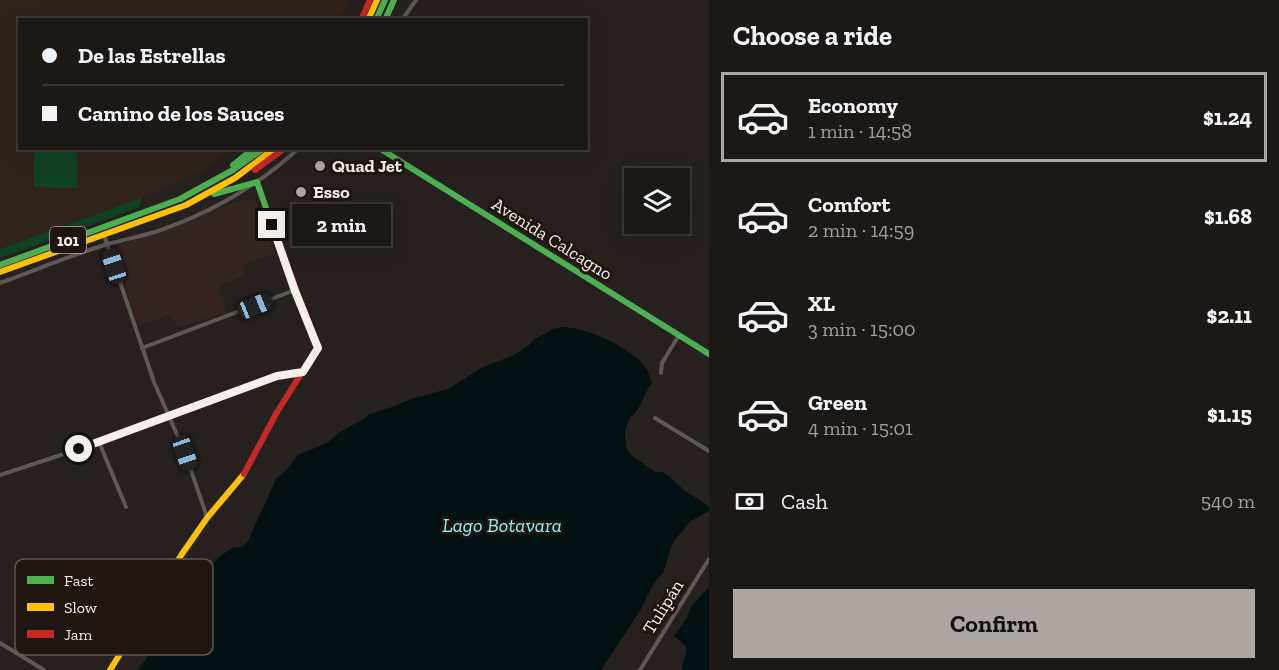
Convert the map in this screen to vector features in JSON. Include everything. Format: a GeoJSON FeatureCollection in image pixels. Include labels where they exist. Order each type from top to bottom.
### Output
{"type":"FeatureCollection","features":[{"type":"Feature","properties":{"kind":"main road"},"geometry":{"type":"LineString","coordinates":[[363,18],[370,0]]}},
{"type":"Feature","properties":{"kind":"main road"},"geometry":{"type":"LineString","coordinates":[[370,18],[377,0]]}},
{"type":"Feature","properties":{"kind":"main road"},"geometry":{"type":"LineString","coordinates":[[377,18],[385,0]]}},
{"type":"Feature","properties":{"kind":"main road"},"geometry":{"type":"LineString","coordinates":[[385,18],[394,0]]}},
{"type":"Feature","properties":{"kind":"main road"},"geometry":{"type":"LineString","coordinates":[[225,175],[252,150]]}},
{"type":"Feature","properties":{"kind":"main road","name":"101"},"geometry":{"type":"LineString","coordinates":[[0,265],[180,199],[225,175],[261,150]]}},
{"type":"Feature","properties":{"kind":"main road","name":"101"},"geometry":{"type":"LineString","coordinates":[[0,272],[162,215],[236,178],[272,150]]}},
{"type":"Feature","properties":{"kind":"main road"},"geometry":{"type":"LineString","coordinates":[[214,194],[237,182],[282,150]]}},
{"type":"Feature","properties":{"kind":"main road","name":"Avenida Calcagno"},"geometry":{"type":"LineString","coordinates":[[382,150],[709,354]]}},
{"type":"Feature","properties":{"kind":"main road"},"geometry":{"type":"LineString","coordinates":[[179,559],[207,518],[242,478],[277,412],[318,348],[295,291],[257,182],[203,196]]}},
{"type":"Feature","properties":{"kind":"main road"},"geometry":{"type":"LineString","coordinates":[[110,670],[119,655]]}},
{"type":"Feature","properties":{"kind":"street"},"geometry":{"type":"LineString","coordinates":[[403,18],[416,0]]}},
{"type":"Feature","properties":{"kind":"street"},"geometry":{"type":"LineString","coordinates":[[0,284],[107,244],[179,223],[220,204],[257,182],[296,150]]}},
{"type":"Feature","properties":{"kind":"street"},"geometry":{"type":"LineString","coordinates":[[104,235],[154,382],[185,453],[207,518]]}},
{"type":"Feature","properties":{"kind":"street"},"geometry":{"type":"LineString","coordinates":[[142,348],[295,291]]}},
{"type":"Feature","properties":{"kind":"street"},"geometry":{"type":"LineString","coordinates":[[661,373],[662,363],[679,335]]}},
{"type":"Feature","properties":{"kind":"street"},"geometry":{"type":"LineString","coordinates":[[0,475],[99,442],[277,376],[303,372]]}},
{"type":"Feature","properties":{"kind":"street"},"geometry":{"type":"LineString","coordinates":[[655,418],[709,451]]}},
{"type":"Feature","properties":{"kind":"street"},"geometry":{"type":"LineString","coordinates":[[99,442],[126,507]]}},
{"type":"Feature","properties":{"kind":"street","name":"Tulipán"},"geometry":{"type":"LineString","coordinates":[[639,670],[709,559]]}},
{"type":"Feature","properties":{"kind":"street"},"geometry":{"type":"LineString","coordinates":[[0,643],[15,652]]}},
{"type":"Feature","properties":{"kind":"street"},"geometry":{"type":"LineString","coordinates":[[20,655],[44,670]]}},
{"type":"Feature","properties":{"kind":"shaded area"},"geometry":{"type":"Polygon","coordinates":[[[0,0],[350,0],[340,18],[18,18],[18,150],[230,150],[204,171],[141,198],[0,249],[0,0]]]}},
{"type":"Feature","properties":{"kind":"shaded area"},"geometry":{"type":"Polygon","coordinates":[[[247,199],[257,204],[275,254],[247,263],[243,267],[246,275],[218,286],[227,312],[178,328],[171,314],[139,326],[115,257],[119,245],[169,230],[220,207],[247,199]]]}},
{"type":"Feature","properties":{"kind":"green space"},"geometry":{"type":"Polygon","coordinates":[[[34,150],[77,150],[77,188],[34,187],[34,150]]]}},
{"type":"Feature","properties":{"kind":"green space"},"geometry":{"type":"Polygon","coordinates":[[[141,198],[140,207],[0,258],[0,249],[141,198]]]}},
{"type":"Feature","properties":{"kind":"water","name":"Lago Botavara"},"geometry":{"type":"Polygon","coordinates":[[[572,328],[596,335],[621,347],[641,362],[652,383],[637,410],[630,417],[625,431],[626,447],[630,454],[655,472],[662,472],[669,476],[685,491],[709,506],[709,511],[691,521],[673,542],[663,573],[654,583],[641,609],[601,670],[138,670],[149,655],[213,655],[213,564],[232,548],[241,547],[247,543],[276,479],[298,455],[329,442],[338,433],[369,414],[448,389],[483,367],[512,356],[553,329],[572,328]]]}},
{"type":"Feature","properties":{"kind":"water"},"geometry":{"type":"Polygon","coordinates":[[[709,587],[709,670],[682,670],[686,646],[674,636],[687,618],[691,607],[709,587]]]}},
{"type":"Feature","properties":{"kind":"traffic: fast"},"geometry":{"type":"LineString","coordinates":[[377,18],[385,0]]}},
{"type":"Feature","properties":{"kind":"traffic: fast"},"geometry":{"type":"LineString","coordinates":[[386,18],[394,0]]}},
{"type":"Feature","properties":{"kind":"traffic: fast"},"geometry":{"type":"LineString","coordinates":[[233,165],[252,150]]}},
{"type":"Feature","properties":{"kind":"traffic: fast"},"geometry":{"type":"LineString","coordinates":[[0,265],[180,199],[233,170],[261,150]]}},
{"type":"Feature","properties":{"kind":"traffic: fast"},"geometry":{"type":"LineString","coordinates":[[382,150],[709,354]]}},
{"type":"Feature","properties":{"kind":"traffic: fast"},"geometry":{"type":"LineString","coordinates":[[214,194],[257,182],[276,237]]}},
{"type":"Feature","properties":{"kind":"traffic: slow"},"geometry":{"type":"LineString","coordinates":[[369,18],[377,0]]}},
{"type":"Feature","properties":{"kind":"traffic: slow"},"geometry":{"type":"LineString","coordinates":[[0,272],[186,205],[235,178],[272,150]]}},
{"type":"Feature","properties":{"kind":"traffic: slow"},"geometry":{"type":"LineString","coordinates":[[179,559],[207,518],[244,474]]}},
{"type":"Feature","properties":{"kind":"traffic: slow"},"geometry":{"type":"LineString","coordinates":[[110,670],[119,655]]}},
{"type":"Feature","properties":{"kind":"traffic: jam"},"geometry":{"type":"LineString","coordinates":[[362,18],[370,0]]}},
{"type":"Feature","properties":{"kind":"traffic: jam"},"geometry":{"type":"LineString","coordinates":[[255,170],[282,150]]}},
{"type":"Feature","properties":{"kind":"traffic: jam"},"geometry":{"type":"LineString","coordinates":[[244,474],[277,412],[318,347],[276,237]]}},
{"type":"Feature","properties":{"kind":"place","name":"Quad Jet"},"geometry":{"type":"Point","coordinates":[320,166]}},
{"type":"Feature","properties":{"kind":"place","name":"Esso"},"geometry":{"type":"Point","coordinates":[301,192]}},
{"type":"Feature","properties":{"kind":"route"},"geometry":{"type":"LineString","coordinates":[[79,449],[239,389],[277,376],[303,372],[318,348],[272,225]]}}]}
